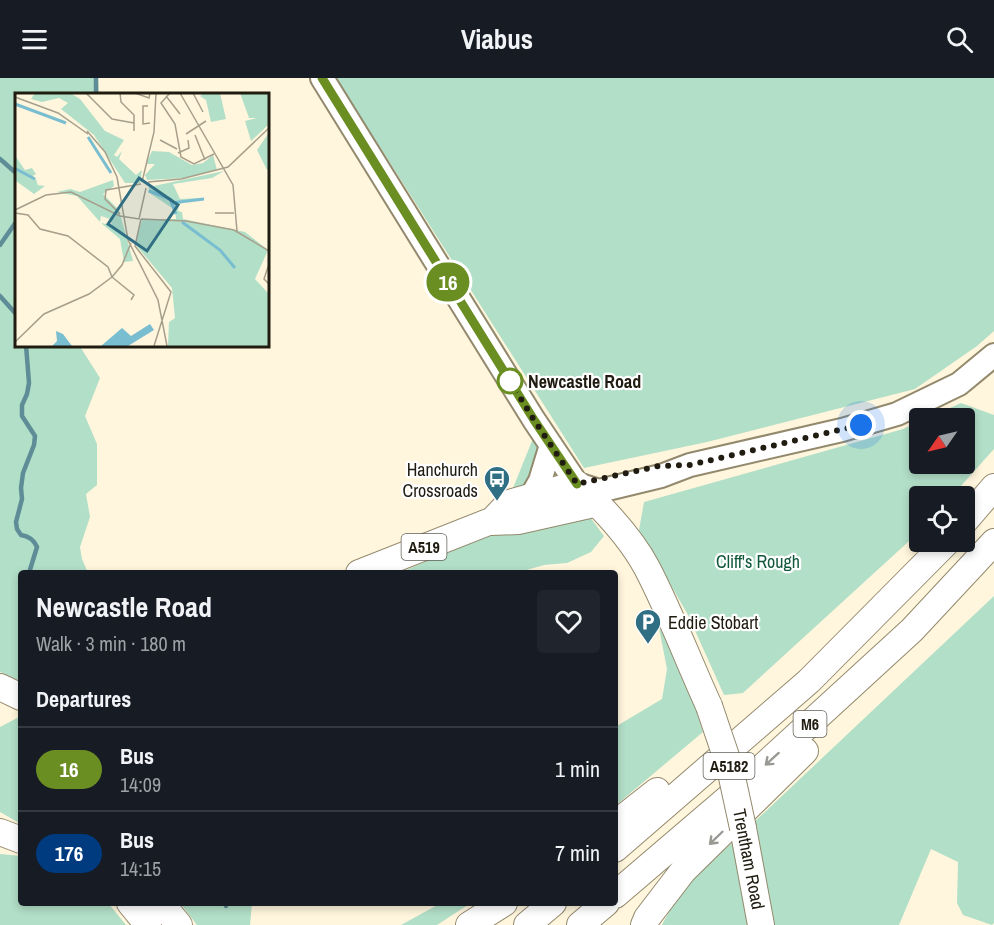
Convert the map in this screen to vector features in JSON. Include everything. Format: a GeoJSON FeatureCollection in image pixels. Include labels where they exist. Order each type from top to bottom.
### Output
{"type":"FeatureCollection","features":[{"type":"Feature","properties":{"kind":"highway","name":"A519"},"geometry":{"type":"LineString","coordinates":[[490,522],[509,503],[577,484]]}},
{"type":"Feature","properties":{"kind":"highway","name":"A5182"},"geometry":{"type":"LineString","coordinates":[[577,484],[598,502]]}},
{"type":"Feature","properties":{"kind":"highway"},"geometry":{"type":"LineString","coordinates":[[975,509],[994,487]]}},
{"type":"Feature","properties":{"kind":"highway","name":"A519"},"geometry":{"type":"LineString","coordinates":[[367,570],[490,522],[518,521],[598,502]]}},
{"type":"Feature","properties":{"kind":"highway","name":"Trentham Road"},"geometry":{"type":"LineString","coordinates":[[598,502],[647,567],[709,706],[730,768],[761,925]]}},
{"type":"Feature","properties":{"kind":"highway","name":"M6"},"geometry":{"type":"LineString","coordinates":[[618,892],[732,795],[912,630],[994,542]]}},
{"type":"Feature","properties":{"kind":"highway","name":"M6"},"geometry":{"type":"LineString","coordinates":[[618,822],[935,552]]}},
{"type":"Feature","properties":{"kind":"highway","name":"M6"},"geometry":{"type":"LineString","coordinates":[[618,846],[809,681],[937,552]]}},
{"type":"Feature","properties":{"kind":"highway","name":"M6"},"geometry":{"type":"LineString","coordinates":[[644,925],[683,871],[955,604],[994,558]]}},
{"type":"Feature","properties":{"kind":"highway"},"geometry":{"type":"LineString","coordinates":[[0,687],[18,696]]}},
{"type":"Feature","properties":{"kind":"highway"},"geometry":{"type":"LineString","coordinates":[[0,710],[18,703]]}},
{"type":"Feature","properties":{"kind":"highway"},"geometry":{"type":"LineString","coordinates":[[132,906],[148,925]]}},
{"type":"Feature","properties":{"kind":"highway"},"geometry":{"type":"LineString","coordinates":[[163,906],[179,925]]}},
{"type":"Feature","properties":{"kind":"highway"},"geometry":{"type":"LineString","coordinates":[[469,925],[499,906]]}},
{"type":"Feature","properties":{"kind":"highway"},"geometry":{"type":"LineString","coordinates":[[527,925],[549,906]]}},
{"type":"Feature","properties":{"kind":"highway"},"geometry":{"type":"LineString","coordinates":[[580,925],[602,906]]}},
{"type":"Feature","properties":{"kind":"main road"},"geometry":{"type":"LineString","coordinates":[[322,78],[577,484]]}},
{"type":"Feature","properties":{"kind":"main road","name":"A519"},"geometry":{"type":"LineString","coordinates":[[577,484],[599,490],[661,476],[690,465],[842,430],[897,414],[959,384],[989,360]]}},
{"type":"Feature","properties":{"kind":"main road"},"geometry":{"type":"LineString","coordinates":[[532,495],[540,481],[551,445]]}},
{"type":"Feature","properties":{"kind":"main road","name":"A519"},"geometry":{"type":"LineString","coordinates":[[598,502],[665,486],[690,465]]}},
{"type":"Feature","properties":{"kind":"green space"},"geometry":{"type":"Polygon","coordinates":[[[0,78],[98,78],[99,93],[15,93],[15,346],[80,346],[100,378],[85,416],[97,444],[97,485],[86,494],[90,517],[80,547],[87,570],[18,570],[18,680],[0,672],[0,78]]]}},
{"type":"Feature","properties":{"kind":"green space"},"geometry":{"type":"Polygon","coordinates":[[[336,78],[994,78],[994,331],[977,346],[915,389],[707,442],[584,468],[336,78]]]}},
{"type":"Feature","properties":{"kind":"green space","name":"Cliff's Rough"},"geometry":{"type":"Polygon","coordinates":[[[961,403],[975,408],[950,408],[961,403]]]}},
{"type":"Feature","properties":{"kind":"green space","name":"Cliff's Rough"},"geometry":{"type":"Polygon","coordinates":[[[975,408],[994,415],[994,449],[975,470],[975,408]]]}},
{"type":"Feature","properties":{"kind":"green space","name":"Cliff's Rough"},"geometry":{"type":"Polygon","coordinates":[[[909,426],[909,474],[972,474],[961,486],[909,486],[909,541],[743,693],[724,695],[688,615],[639,530],[644,502],[909,426]]]}},
{"type":"Feature","properties":{"kind":"green space"},"geometry":{"type":"Polygon","coordinates":[[[534,436],[539,443],[538,478],[509,498],[534,436]]]}},
{"type":"Feature","properties":{"kind":"green space"},"geometry":{"type":"Polygon","coordinates":[[[590,517],[604,536],[591,552],[567,563],[544,565],[526,570],[406,570],[484,537],[537,520],[590,517]]]}},
{"type":"Feature","properties":{"kind":"green space"},"geometry":{"type":"Polygon","coordinates":[[[994,596],[994,923],[992,925],[963,915],[957,903],[958,862],[931,849],[899,925],[662,925],[676,901],[701,871],[994,596]]]}},
{"type":"Feature","properties":{"kind":"green space"},"geometry":{"type":"Polygon","coordinates":[[[659,628],[679,657],[703,732],[618,803],[618,725],[662,699],[667,669],[659,628]]]}},
{"type":"Feature","properties":{"kind":"green space"},"geometry":{"type":"Polygon","coordinates":[[[18,718],[18,822],[0,812],[0,727],[18,718]]]}},
{"type":"Feature","properties":{"kind":"green space"},"geometry":{"type":"Polygon","coordinates":[[[0,854],[18,856],[18,906],[110,906],[126,925],[0,925],[0,854]]]}},
{"type":"Feature","properties":{"kind":"green space"},"geometry":{"type":"Polygon","coordinates":[[[182,906],[252,906],[250,925],[197,925],[182,906]]]}},
{"type":"Feature","properties":{"kind":"green space"},"geometry":{"type":"Polygon","coordinates":[[[436,906],[466,906],[437,925],[401,925],[436,906]]]}},
{"type":"Feature","properties":{"kind":"waterway"},"geometry":{"type":"LineString","coordinates":[[96,78],[96,93]]}},
{"type":"Feature","properties":{"kind":"waterway"},"geometry":{"type":"LineString","coordinates":[[0,159],[15,172]]}},
{"type":"Feature","properties":{"kind":"waterway"},"geometry":{"type":"LineString","coordinates":[[0,245],[15,223]]}},
{"type":"Feature","properties":{"kind":"waterway"},"geometry":{"type":"LineString","coordinates":[[0,296],[15,313]]}},
{"type":"Feature","properties":{"kind":"waterway"},"geometry":{"type":"LineString","coordinates":[[26,346],[29,383],[22,405],[22,416],[35,436],[34,445],[23,473],[22,499],[16,522],[21,535],[26,536],[37,547],[30,570]]}},
{"type":"Feature","properties":{"kind":"bus line","name":"16"},"geometry":{"type":"LineString","coordinates":[[322,78],[534,420],[577,484]]}},
{"type":"Feature","properties":{"kind":"place","name":"Newcastle Road"},"geometry":{"type":"Point","coordinates":[510,381]}},
{"type":"Feature","properties":{"kind":"place","name":"Hanchurch Crossroads"},"geometry":{"type":"Point","coordinates":[497,502]}},
{"type":"Feature","properties":{"kind":"place","name":"Eddie Stobart"},"geometry":{"type":"Point","coordinates":[648,645]}},
{"type":"Feature","properties":{"kind":"route"},"geometry":{"type":"LineString","coordinates":[[510,381],[577,484],[659,466],[690,465],[861,425]]}}]}
